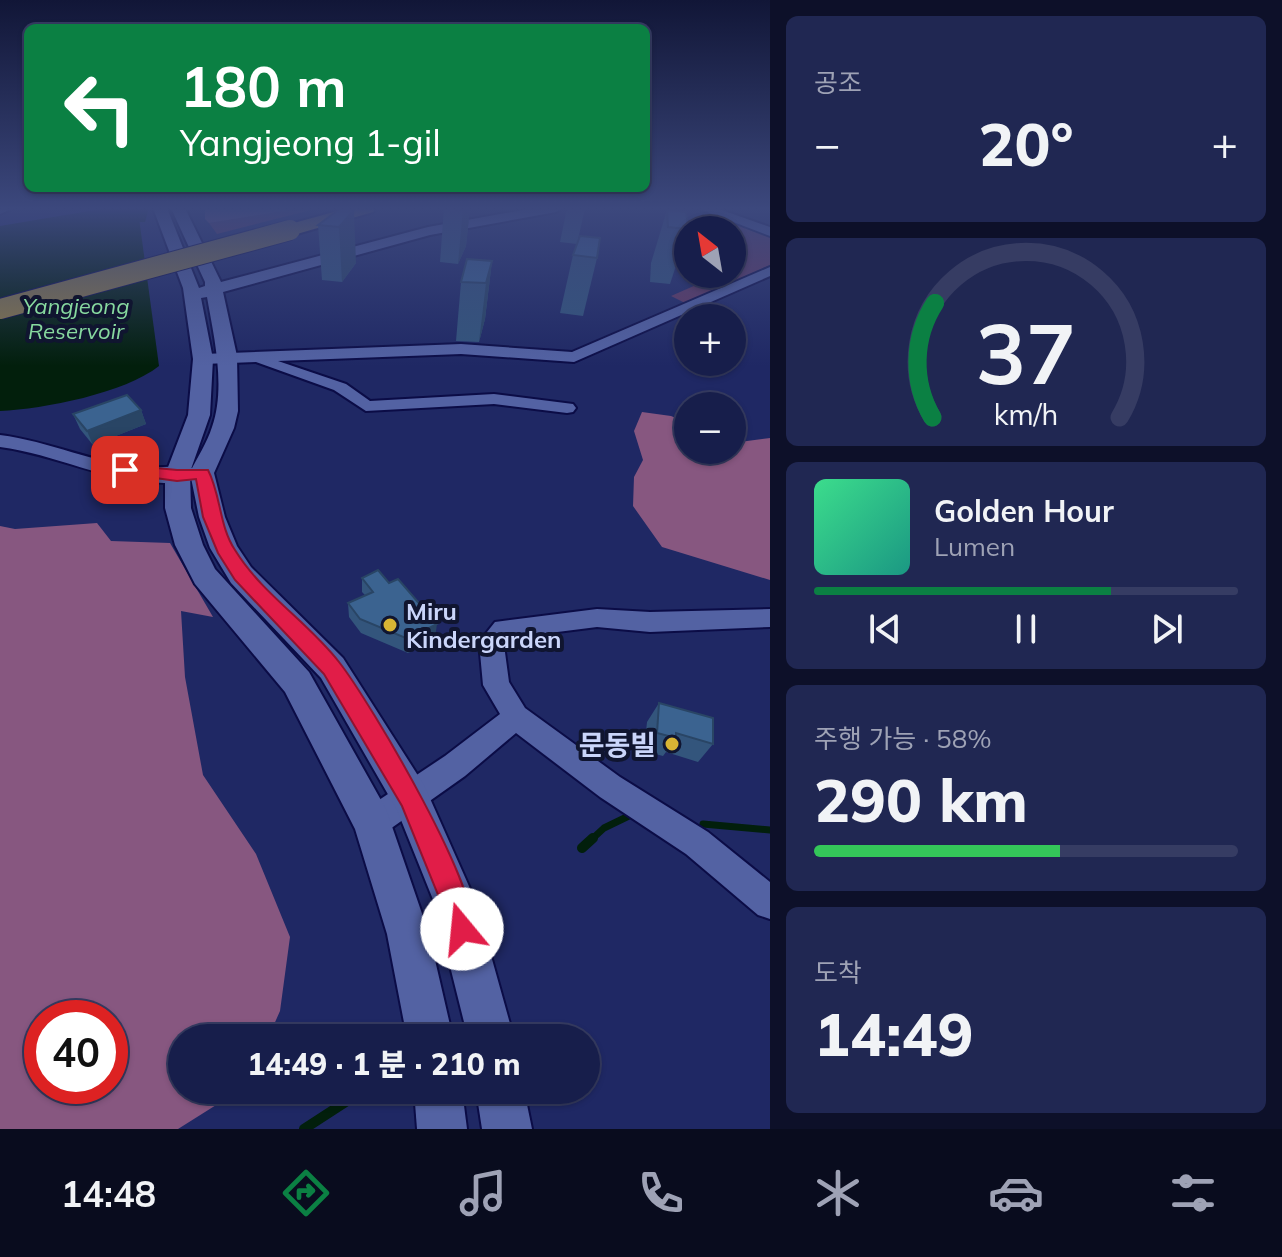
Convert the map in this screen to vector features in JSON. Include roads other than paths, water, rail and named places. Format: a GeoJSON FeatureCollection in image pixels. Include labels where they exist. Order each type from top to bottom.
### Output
{"type":"FeatureCollection","features":[{"type":"Feature","properties":{"kind":"highway"},"geometry":{"type":"LineString","coordinates":[[0,301],[155,261]]}},
{"type":"Feature","properties":{"kind":"highway"},"geometry":{"type":"LineString","coordinates":[[0,309],[167,261]]}},
{"type":"Feature","properties":{"kind":"street"},"geometry":{"type":"LineString","coordinates":[[180,261],[191,292],[228,357],[340,387],[366,406],[483,399],[567,408]]}},
{"type":"Feature","properties":{"kind":"street"},"geometry":{"type":"LineString","coordinates":[[205,261],[217,283],[228,357],[227,411],[223,428],[190,474],[178,508],[189,545],[205,576],[297,682],[372,823],[408,934],[427,1024]]}},
{"type":"Feature","properties":{"kind":"street"},"geometry":{"type":"LineString","coordinates":[[217,283],[227,269],[260,269],[292,261]]}},
{"type":"Feature","properties":{"kind":"street"},"geometry":{"type":"LineString","coordinates":[[191,292],[308,261]]}},
{"type":"Feature","properties":{"kind":"street"},"geometry":{"type":"LineString","coordinates":[[228,357],[461,349],[574,357],[770,271]]}},
{"type":"Feature","properties":{"kind":"street"},"geometry":{"type":"LineString","coordinates":[[0,441],[22,443],[104,468],[190,474]]}},
{"type":"Feature","properties":{"kind":"street"},"geometry":{"type":"LineString","coordinates":[[190,474],[224,548],[241,575],[332,668],[411,798],[455,902],[487,1024]]}},
{"type":"Feature","properties":{"kind":"street"},"geometry":{"type":"LineString","coordinates":[[770,618],[650,622],[597,618],[503,629],[491,642],[496,685],[516,717],[610,787],[718,859],[770,903]]}},
{"type":"Feature","properties":{"kind":"street"},"geometry":{"type":"LineString","coordinates":[[372,823],[411,798],[516,717]]}},
{"type":"Feature","properties":{"kind":"street"},"geometry":{"type":"LineString","coordinates":[[439,1104],[442,1129]]}},
{"type":"Feature","properties":{"kind":"street"},"geometry":{"type":"LineString","coordinates":[[503,1104],[507,1129]]}},
{"type":"Feature","properties":{"kind":"water","name":"Yangjeong Reservoir"},"geometry":{"type":"Polygon","coordinates":[[[0,261],[145,261],[159,366],[144,376],[105,392],[39,407],[0,411],[0,261]]]}},
{"type":"Feature","properties":{"kind":"waterway"},"geometry":{"type":"LineString","coordinates":[[591,840],[604,828],[635,813]]}},
{"type":"Feature","properties":{"kind":"waterway"},"geometry":{"type":"LineString","coordinates":[[703,824],[770,830]]}},
{"type":"Feature","properties":{"kind":"waterway"},"geometry":{"type":"LineString","coordinates":[[582,848],[593,838]]}},
{"type":"Feature","properties":{"kind":"waterway"},"geometry":{"type":"LineString","coordinates":[[304,1129],[342,1104]]}},
{"type":"Feature","properties":{"kind":"place","name":"Miru Kindergarden"},"geometry":{"type":"Point","coordinates":[390,625]}},
{"type":"Feature","properties":{"kind":"place","name":"문동빌"},"geometry":{"type":"Point","coordinates":[672,744]}}]}
